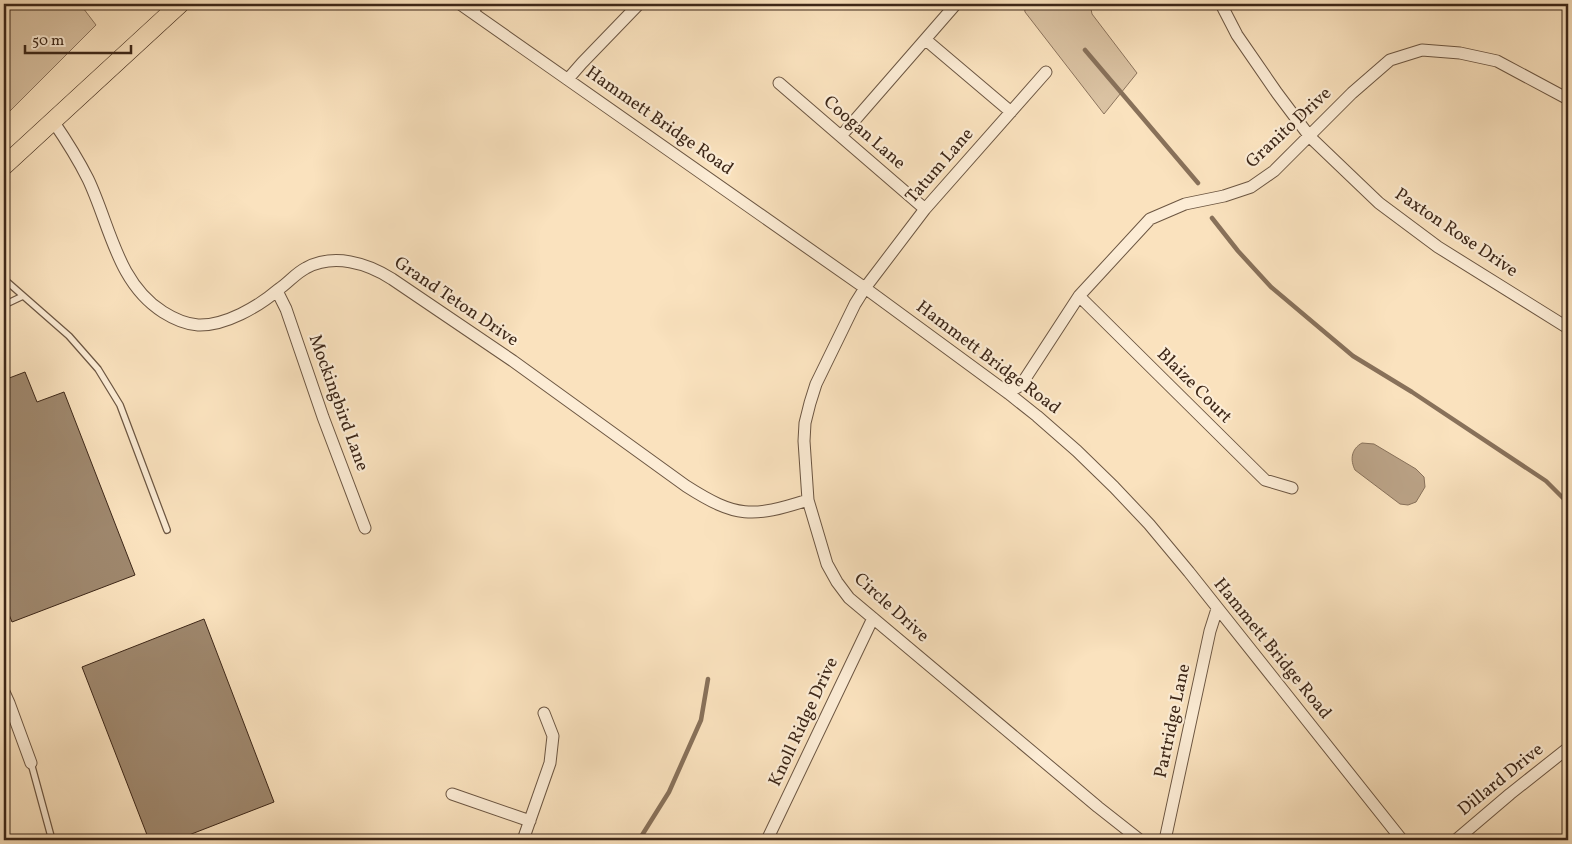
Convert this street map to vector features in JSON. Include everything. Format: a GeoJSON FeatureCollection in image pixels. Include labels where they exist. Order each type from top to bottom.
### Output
{"type":"FeatureCollection","features":[{"type":"Feature","properties":{"kind":"main road"},"geometry":{"type":"LineString","coordinates":[[4,166],[180,4]]}},
{"type":"Feature","properties":{"kind":"street","name":"Hammett Bridge Road"},"geometry":{"type":"LineString","coordinates":[[460,4],[478,9],[568,79],[865,288],[1008,393],[1077,451],[1149,524],[1402,840]]}},
{"type":"Feature","properties":{"kind":"street"},"geometry":{"type":"LineString","coordinates":[[568,79],[639,4]]}},
{"type":"Feature","properties":{"kind":"street"},"geometry":{"type":"LineString","coordinates":[[841,136],[956,4]]}},
{"type":"Feature","properties":{"kind":"street","name":"Paxton Rose Drive"},"geometry":{"type":"LineString","coordinates":[[1220,4],[1247,50],[1277,94],[1310,137],[1379,203],[1438,247],[1568,328]]}},
{"type":"Feature","properties":{"kind":"street"},"geometry":{"type":"LineString","coordinates":[[926,40],[1011,112]]}},
{"type":"Feature","properties":{"kind":"street","name":"Granito Drive"},"geometry":{"type":"LineString","coordinates":[[1008,393],[1021,385],[1079,296],[1150,219],[1185,204],[1224,196],[1251,187],[1274,171],[1352,93],[1390,60],[1422,50],[1460,53],[1498,61],[1568,99]]}},
{"type":"Feature","properties":{"kind":"street","name":"Tatum Lane"},"geometry":{"type":"LineString","coordinates":[[865,288],[925,209],[1046,72]]}},
{"type":"Feature","properties":{"kind":"street","name":"Coogan Lane"},"geometry":{"type":"LineString","coordinates":[[779,83],[925,209]]}},
{"type":"Feature","properties":{"kind":"street","name":"Grand Teton Drive"},"geometry":{"type":"LineString","coordinates":[[53,121],[88,178],[125,271],[138,291],[154,306],[173,319],[182,323],[197,325],[212,324],[237,317],[277,291],[305,268],[321,263],[339,261],[358,263],[392,279],[708,500],[735,511],[762,513],[808,500]]}},
{"type":"Feature","properties":{"kind":"street","name":"Circle Drive"},"geometry":{"type":"LineString","coordinates":[[865,288],[854,304],[816,384],[805,423],[804,441],[808,500],[822,552],[831,573],[849,598],[1140,840]]}},
{"type":"Feature","properties":{"kind":"street","name":"Mockingbird Lane"},"geometry":{"type":"LineString","coordinates":[[277,291],[286,309],[323,418],[365,528]]}},
{"type":"Feature","properties":{"kind":"street","name":"Blaize Court"},"geometry":{"type":"LineString","coordinates":[[1079,296],[1265,480],[1292,488]]}},
{"type":"Feature","properties":{"kind":"street","name":"Partridge Lane"},"geometry":{"type":"LineString","coordinates":[[1165,840],[1210,631],[1217,609]]}},
{"type":"Feature","properties":{"kind":"street","name":"Knoll Ridge Drive"},"geometry":{"type":"LineString","coordinates":[[768,840],[873,618]]}},
{"type":"Feature","properties":{"kind":"street"},"geometry":{"type":"LineString","coordinates":[[4,692],[30,763]]}},
{"type":"Feature","properties":{"kind":"street"},"geometry":{"type":"LineString","coordinates":[[523,840],[550,763],[553,736],[544,713]]}},
{"type":"Feature","properties":{"kind":"street","name":"Dillard Drive"},"geometry":{"type":"LineString","coordinates":[[1456,840],[1568,748]]}},
{"type":"Feature","properties":{"kind":"street"},"geometry":{"type":"LineString","coordinates":[[452,794],[530,821]]}},
{"type":"Feature","properties":{"kind":"lane"},"geometry":{"type":"LineString","coordinates":[[4,279],[69,336],[98,369],[120,405],[167,530]]}},
{"type":"Feature","properties":{"kind":"lane"},"geometry":{"type":"LineString","coordinates":[[4,305],[23,296]]}},
{"type":"Feature","properties":{"kind":"lane"},"geometry":{"type":"LineString","coordinates":[[30,763],[52,840]]}},
{"type":"Feature","properties":{"kind":"shaded area"},"geometry":{"type":"Polygon","coordinates":[[[4,4],[80,4],[96,25],[4,117],[4,4]]]}},
{"type":"Feature","properties":{"kind":"shaded area"},"geometry":{"type":"Polygon","coordinates":[[[1024,4],[1090,4],[1092,14],[1137,73],[1104,114],[1025,12],[1024,4]]]}},
{"type":"Feature","properties":{"kind":"shaded area"},"geometry":{"type":"Polygon","coordinates":[[[1362,443],[1374,444],[1416,469],[1424,477],[1425,487],[1416,502],[1408,505],[1400,504],[1355,470],[1352,455],[1358,445],[1362,443]]]}},
{"type":"Feature","properties":{"kind":"building"},"geometry":{"type":"Polygon","coordinates":[[[25,372],[37,402],[64,392],[135,575],[12,622],[4,602],[4,380],[25,372]]]}},
{"type":"Feature","properties":{"kind":"building"},"geometry":{"type":"Polygon","coordinates":[[[204,619],[274,802],[176,840],[149,840],[82,667],[204,619]]]}},
{"type":"Feature","properties":{"kind":"waterway"},"geometry":{"type":"LineString","coordinates":[[1085,50],[1198,183]]}},
{"type":"Feature","properties":{"kind":"waterway"},"geometry":{"type":"LineString","coordinates":[[1212,218],[1238,251],[1271,287],[1353,356],[1412,392],[1546,481],[1568,503]]}},
{"type":"Feature","properties":{"kind":"waterway"},"geometry":{"type":"LineString","coordinates":[[639,840],[669,792],[701,720],[708,679]]}}]}
